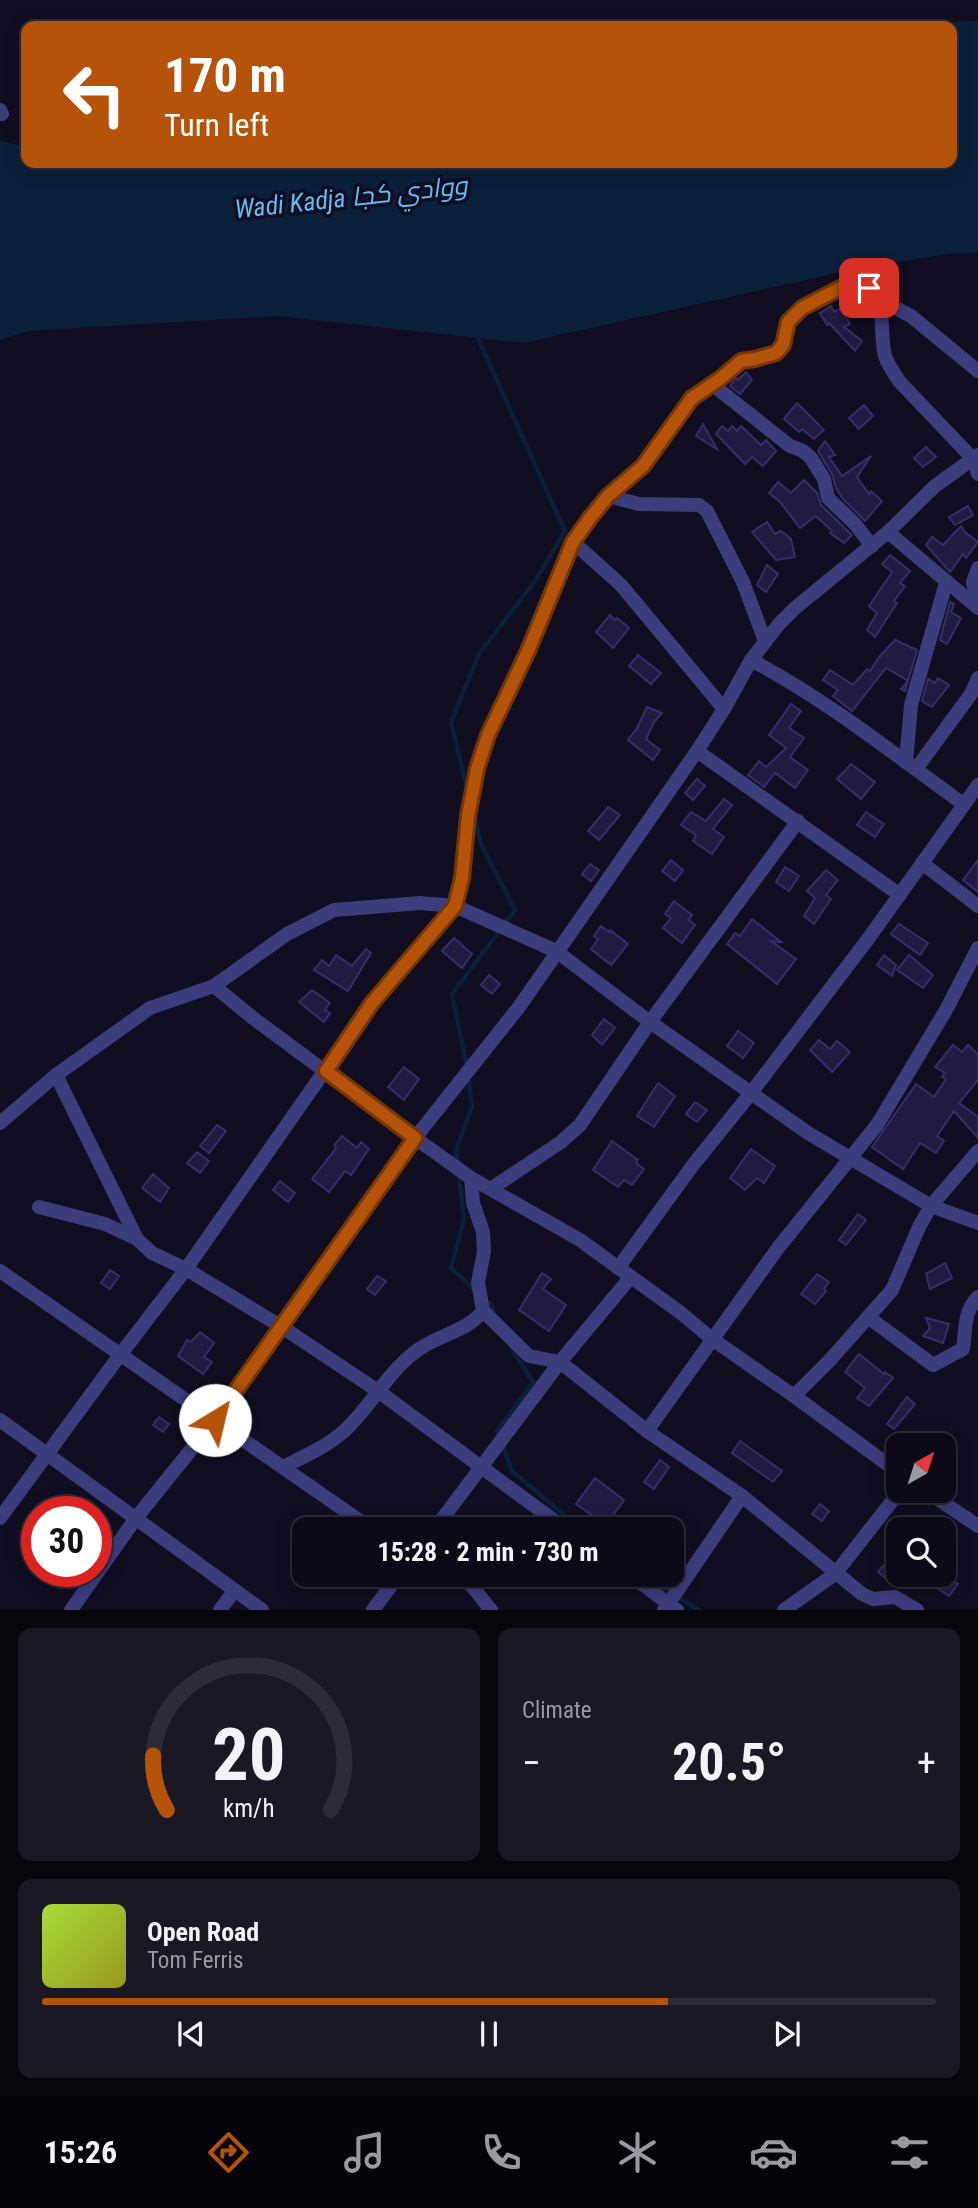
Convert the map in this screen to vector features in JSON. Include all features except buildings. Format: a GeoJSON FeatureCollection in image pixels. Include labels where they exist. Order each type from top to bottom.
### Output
{"type":"FeatureCollection","features":[{"type":"Feature","properties":{"kind":"street"},"geometry":{"type":"LineString","coordinates":[[0,1518],[186,1269],[372,1003],[455,906],[462,878],[468,816],[477,769],[488,735],[528,651],[573,542],[608,496],[643,466],[692,398],[713,385],[741,361],[776,353],[783,345],[788,322],[794,314],[838,288],[860,283],[869,288],[880,300],[911,316],[978,371]]}},
{"type":"Feature","properties":{"kind":"street"},"geometry":{"type":"LineString","coordinates":[[71,1609],[136,1518],[215,1420],[415,1138],[519,1007],[697,751],[765,641],[795,608],[872,546],[935,486],[977,463],[890,368],[881,335],[880,300]]}},
{"type":"Feature","properties":{"kind":"street"},"geometry":{"type":"LineString","coordinates":[[713,385],[786,442],[811,458],[824,479],[828,498],[846,514],[872,546]]}},
{"type":"Feature","properties":{"kind":"street"},"geometry":{"type":"LineString","coordinates":[[608,496],[639,504],[699,505],[707,511],[743,582],[765,641]]}},
{"type":"Feature","properties":{"kind":"street"},"geometry":{"type":"LineString","coordinates":[[888,532],[978,607]]}},
{"type":"Feature","properties":{"kind":"street"},"geometry":{"type":"LineString","coordinates":[[573,542],[621,585],[724,709]]}},
{"type":"Feature","properties":{"kind":"street"},"geometry":{"type":"LineString","coordinates":[[978,568],[973,582],[978,607]]}},
{"type":"Feature","properties":{"kind":"street"},"geometry":{"type":"LineString","coordinates":[[911,766],[911,705],[946,583]]}},
{"type":"Feature","properties":{"kind":"street"},"geometry":{"type":"LineString","coordinates":[[751,660],[788,680],[963,804]]}},
{"type":"Feature","properties":{"kind":"street"},"geometry":{"type":"LineString","coordinates":[[911,766],[971,694],[978,678]]}},
{"type":"Feature","properties":{"kind":"street"},"geometry":{"type":"LineString","coordinates":[[697,751],[900,895]]}},
{"type":"Feature","properties":{"kind":"street"},"geometry":{"type":"LineString","coordinates":[[618,1268],[693,1165],[751,1093],[900,895],[978,785]]}},
{"type":"Feature","properties":{"kind":"street"},"geometry":{"type":"LineString","coordinates":[[492,1188],[561,1142],[580,1125],[650,1022],[798,821]]}},
{"type":"Feature","properties":{"kind":"street"},"geometry":{"type":"LineString","coordinates":[[922,863],[978,906]]}},
{"type":"Feature","properties":{"kind":"street"},"geometry":{"type":"LineString","coordinates":[[0,1123],[56,1075],[150,1008],[214,986],[287,934],[334,910],[419,904],[455,906],[556,951],[650,1022],[851,1160],[931,1206],[978,1223]]}},
{"type":"Feature","properties":{"kind":"street"},"geometry":{"type":"LineString","coordinates":[[647,1431],[778,1248],[877,1125],[946,1010],[978,948]]}},
{"type":"Feature","properties":{"kind":"street"},"geometry":{"type":"LineString","coordinates":[[214,986],[253,1018],[471,1178],[546,1218],[886,1463]]}},
{"type":"Feature","properties":{"kind":"street"},"geometry":{"type":"LineString","coordinates":[[56,1075],[137,1239]]}},
{"type":"Feature","properties":{"kind":"street"},"geometry":{"type":"LineString","coordinates":[[794,1396],[892,1290],[931,1206],[978,1151]]}},
{"type":"Feature","properties":{"kind":"street"},"geometry":{"type":"LineString","coordinates":[[471,1178],[473,1203],[482,1232],[484,1252],[478,1282],[483,1311],[529,1356],[560,1362],[647,1431],[742,1496],[835,1574],[868,1598],[895,1597],[917,1609]]}},
{"type":"Feature","properties":{"kind":"street"},"geometry":{"type":"LineString","coordinates":[[39,1207],[105,1224],[137,1239],[152,1253],[186,1269],[282,1327],[378,1391],[550,1517]]}},
{"type":"Feature","properties":{"kind":"street"},"geometry":{"type":"LineString","coordinates":[[0,1271],[354,1517]]}},
{"type":"Feature","properties":{"kind":"street"},"geometry":{"type":"LineString","coordinates":[[450,1517],[481,1466],[560,1362],[631,1278]]}},
{"type":"Feature","properties":{"kind":"street"},"geometry":{"type":"LineString","coordinates":[[868,1318],[933,1365],[963,1349],[966,1318],[971,1304],[978,1297]]}},
{"type":"Feature","properties":{"kind":"street"},"geometry":{"type":"LineString","coordinates":[[283,1467],[343,1432],[393,1373],[416,1351],[471,1323],[483,1311]]}},
{"type":"Feature","properties":{"kind":"street"},"geometry":{"type":"LineString","coordinates":[[0,1420],[262,1609]]}},
{"type":"Feature","properties":{"kind":"street"},"geometry":{"type":"LineString","coordinates":[[645,1587],[670,1607],[742,1496]]}},
{"type":"Feature","properties":{"kind":"street"},"geometry":{"type":"LineString","coordinates":[[784,1609],[835,1574],[891,1503]]}},
{"type":"Feature","properties":{"kind":"street"},"geometry":{"type":"LineString","coordinates":[[944,1503],[978,1526]]}},
{"type":"Feature","properties":{"kind":"street"},"geometry":{"type":"LineString","coordinates":[[373,1609],[390,1587]]}},
{"type":"Feature","properties":{"kind":"street"},"geometry":{"type":"LineString","coordinates":[[473,1587],[491,1609]]}},
{"type":"Feature","properties":{"kind":"street"},"geometry":{"type":"LineString","coordinates":[[220,1609],[235,1590]]}},
{"type":"Feature","properties":{"kind":"water","name":"Wadi Kadja ووادي كجا"},"geometry":{"type":"Polygon","coordinates":[[[978,21],[978,252],[859,268],[524,343],[277,316],[28,331],[0,340],[0,141],[21,145],[21,168],[957,168],[957,22],[978,21]]]}},
{"type":"Feature","properties":{"kind":"waterway"},"geometry":{"type":"LineString","coordinates":[[467,789],[451,722],[479,654],[535,581],[565,531],[476,334]]}},
{"type":"Feature","properties":{"kind":"waterway"},"geometry":{"type":"LineString","coordinates":[[467,1067],[452,994],[515,910],[481,844],[474,814]]}},
{"type":"Feature","properties":{"kind":"waterway"},"geometry":{"type":"LineString","coordinates":[[458,1166],[456,1150],[472,1107],[468,1076]]}},
{"type":"Feature","properties":{"kind":"waterway"},"geometry":{"type":"LineString","coordinates":[[459,1174],[464,1219],[451,1268],[474,1289]]}},
{"type":"Feature","properties":{"kind":"waterway"},"geometry":{"type":"LineString","coordinates":[[486,1300],[491,1304],[495,1316]]}},
{"type":"Feature","properties":{"kind":"waterway"},"geometry":{"type":"LineString","coordinates":[[500,1438],[497,1431],[533,1382],[512,1349]]}},
{"type":"Feature","properties":{"kind":"waterway"},"geometry":{"type":"LineString","coordinates":[[503,1446],[512,1471],[567,1517]]}},
{"type":"Feature","properties":{"kind":"waterway"},"geometry":{"type":"LineString","coordinates":[[660,1587],[699,1610]]}},
{"type":"Feature","properties":{"kind":"route"},"geometry":{"type":"LineString","coordinates":[[215,1420],[415,1138],[326,1071],[372,1003],[455,906],[462,878],[468,816],[477,769],[488,735],[528,651],[573,542],[608,496],[643,466],[692,398],[741,361],[776,353],[783,345],[788,322],[802,308],[848,284],[860,283],[869,288]]}}]}
